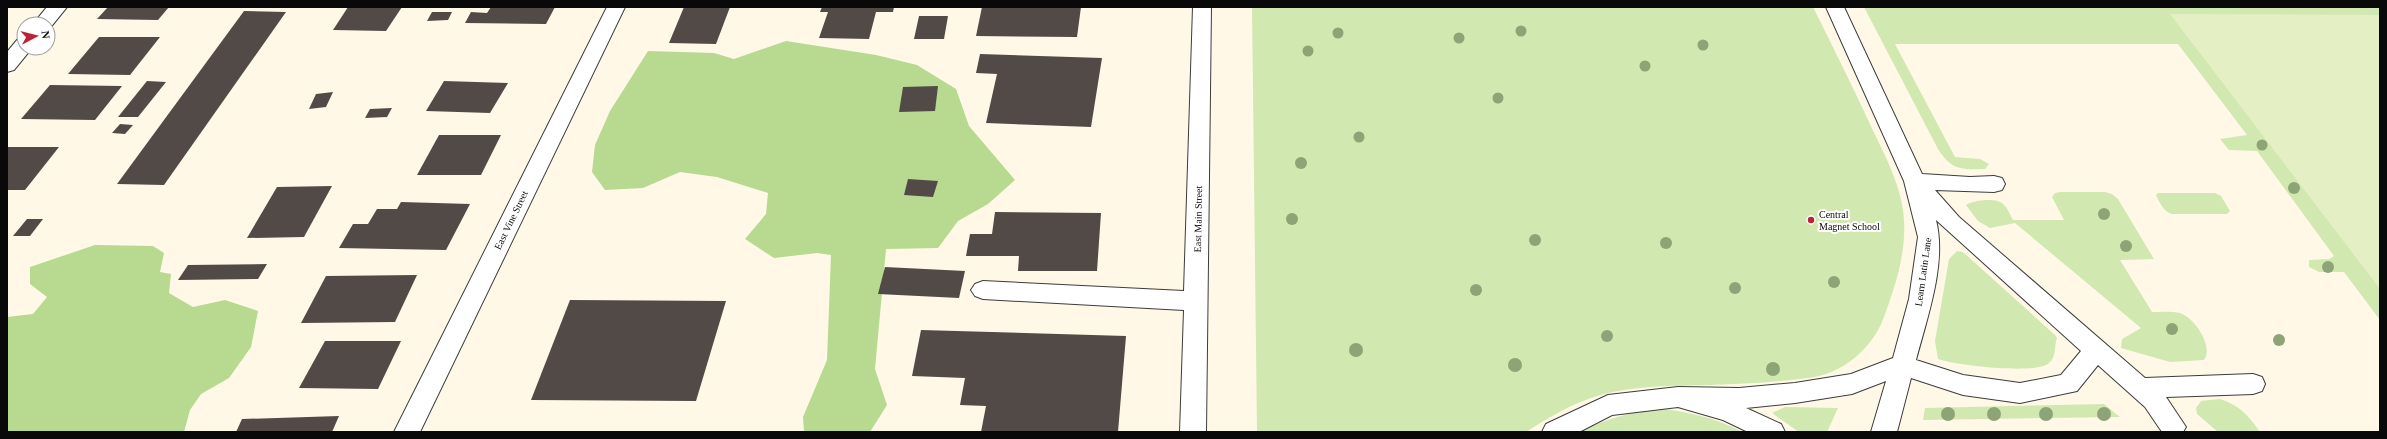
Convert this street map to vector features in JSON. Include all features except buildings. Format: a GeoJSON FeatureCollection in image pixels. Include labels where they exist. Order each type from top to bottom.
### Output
{"type":"FeatureCollection","features":[{"type":"Feature","properties":{"kind":"street"},"geometry":{"type":"LineString","coordinates":[[50,16],[58,7]]}},
{"type":"Feature","properties":{"kind":"street","name":"East Vine Street"},"geometry":{"type":"LineString","coordinates":[[407,432],[616,7]]}},
{"type":"Feature","properties":{"kind":"street","name":"East Main Street"},"geometry":{"type":"LineString","coordinates":[[1193,432],[1202,7]]}},
{"type":"Feature","properties":{"kind":"street","name":"Learn Latin Lane"},"geometry":{"type":"LineString","coordinates":[[1835,7],[1915,181],[1929,237],[1921,299],[1901,366],[1884,432]]}},
{"type":"Feature","properties":{"kind":"street"},"geometry":{"type":"LineString","coordinates":[[7,64],[16,54]]}},
{"type":"Feature","properties":{"kind":"street"},"geometry":{"type":"LineString","coordinates":[[1915,181],[1994,184]]}},
{"type":"Feature","properties":{"kind":"street"},"geometry":{"type":"LineString","coordinates":[[1915,181],[1951,223],[2142,388],[2154,400],[2173,427]]}},
{"type":"Feature","properties":{"kind":"street"},"geometry":{"type":"LineString","coordinates":[[983,290],[1196,302]]}},
{"type":"Feature","properties":{"kind":"street"},"geometry":{"type":"LineString","coordinates":[[1555,432],[1608,405],[1678,397],[1739,398],[1795,393],[1852,384],[1901,366],[1963,385],[2020,393],[2068,384],[2097,349]]}},
{"type":"Feature","properties":{"kind":"street"},"geometry":{"type":"LineString","coordinates":[[2142,388],[2253,384]]}},
{"type":"Feature","properties":{"kind":"street"},"geometry":{"type":"LineString","coordinates":[[1678,397],[1729,411],[1772,432]]}},
{"type":"Feature","properties":{"kind":"green space"},"geometry":{"type":"Polygon","coordinates":[[[1252,7],[1813,7],[1886,158],[1896,183],[1903,208],[1904,233],[1899,270],[1879,329],[1855,358],[1821,376],[1772,382],[1635,388],[1591,398],[1566,409],[1526,432],[1257,432],[1252,7]]]}},
{"type":"Feature","properties":{"kind":"green space"},"geometry":{"type":"Polygon","coordinates":[[[1864,7],[2380,7],[2380,320],[2344,272],[2319,272],[2309,267],[2309,260],[2329,259],[2334,256],[2257,151],[2229,150],[2220,139],[2247,135],[2178,44],[1895,44],[1955,157],[1980,159],[1989,164],[1985,169],[1963,169],[1948,161],[1938,149],[1864,7]]]}},
{"type":"Feature","properties":{"kind":"green space"},"geometry":{"type":"Polygon","coordinates":[[[2170,14],[2380,15],[2380,289],[2170,14]]]}},
{"type":"Feature","properties":{"kind":"green space"},"geometry":{"type":"Polygon","coordinates":[[[786,41],[876,55],[917,65],[956,89],[969,126],[1015,180],[988,204],[958,221],[938,248],[886,249],[875,369],[887,405],[870,432],[804,432],[803,417],[827,360],[831,255],[817,253],[774,258],[745,239],[766,214],[768,193],[717,177],[680,172],[643,188],[605,190],[592,172],[595,145],[610,111],[648,51],[714,53],[734,59],[786,41]]]}},
{"type":"Feature","properties":{"kind":"green space"},"geometry":{"type":"Polygon","coordinates":[[[2105,192],[2112,194],[2118,199],[2154,259],[2120,260],[2152,312],[2180,313],[2186,316],[2197,327],[2205,341],[2207,348],[2204,360],[2170,362],[2121,348],[2122,339],[2141,328],[2015,223],[1990,228],[1978,221],[1966,205],[1979,201],[1996,200],[2005,206],[2013,220],[2064,220],[2052,197],[2055,193],[2105,192]]]}},
{"type":"Feature","properties":{"kind":"green space"},"geometry":{"type":"Polygon","coordinates":[[[2158,193],[2215,193],[2221,196],[2230,211],[2227,214],[2172,214],[2162,206],[2156,195],[2158,193]]]}},
{"type":"Feature","properties":{"kind":"green space"},"geometry":{"type":"Polygon","coordinates":[[[95,245],[153,246],[164,253],[160,272],[171,274],[169,293],[193,307],[225,300],[258,311],[251,347],[229,378],[201,394],[190,410],[184,432],[7,432],[7,317],[33,314],[47,297],[30,284],[30,267],[95,245]]]}},
{"type":"Feature","properties":{"kind":"green space"},"geometry":{"type":"Polygon","coordinates":[[[1957,251],[1963,252],[2055,335],[2057,338],[2054,354],[2049,363],[2041,367],[2012,369],[1960,364],[1938,359],[1935,341],[1949,259],[1957,251]]]}},
{"type":"Feature","properties":{"kind":"green space"},"geometry":{"type":"Polygon","coordinates":[[[2220,399],[2233,404],[2243,412],[2260,432],[2218,432],[2197,414],[2196,408],[2201,401],[2220,399]]]}},
{"type":"Feature","properties":{"kind":"green space"},"geometry":{"type":"Polygon","coordinates":[[[2104,404],[2120,417],[1923,420],[1925,408],[2104,404]]]}},
{"type":"Feature","properties":{"kind":"green space"},"geometry":{"type":"Polygon","coordinates":[[[1785,407],[1838,408],[1827,432],[1799,432],[1772,413],[1785,407]]]}},
{"type":"Feature","properties":{"kind":"green space"},"geometry":{"type":"Polygon","coordinates":[[[1657,408],[1701,416],[1721,422],[1742,432],[1580,432],[1598,423],[1617,417],[1657,408]]]}},
{"type":"Feature","properties":{"kind":"place","name":"Central Magnet School"},"geometry":{"type":"Point","coordinates":[1811,220]}}]}
